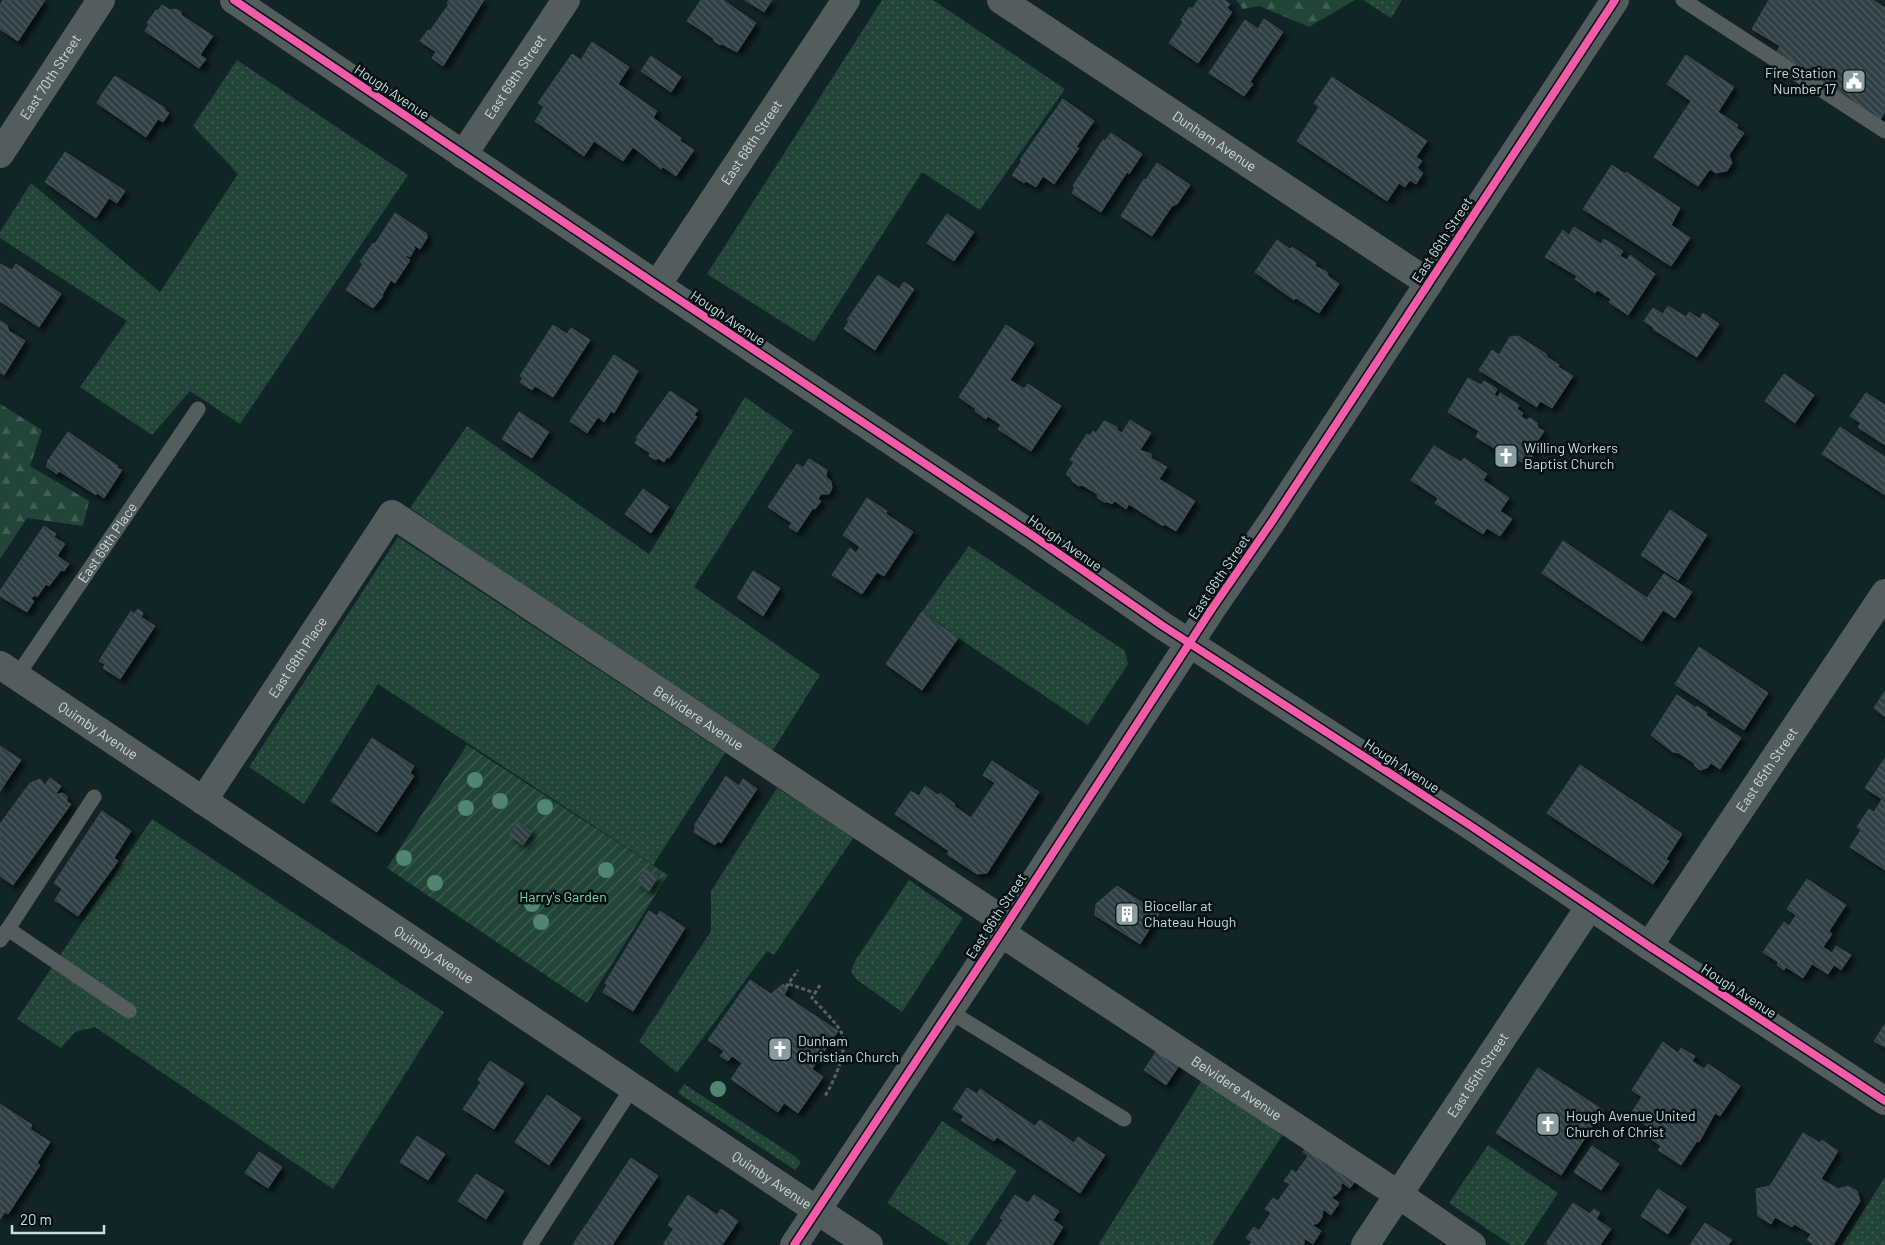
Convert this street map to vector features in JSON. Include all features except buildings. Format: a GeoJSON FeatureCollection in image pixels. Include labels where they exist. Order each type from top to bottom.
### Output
{"type":"FeatureCollection","features":[{"type":"Feature","properties":{"kind":"street","name":"East 70th Street"},"geometry":{"type":"LineString","coordinates":[[0,154],[101,0]]}},
{"type":"Feature","properties":{"kind":"street","name":"Hough Avenue"},"geometry":{"type":"LineString","coordinates":[[234,0],[1190,643],[1471,826],[1885,1101]]}},
{"type":"Feature","properties":{"kind":"street","name":"East 69th Street"},"geometry":{"type":"LineString","coordinates":[[464,155],[566,0]]}},
{"type":"Feature","properties":{"kind":"street","name":"East 68th Street"},"geometry":{"type":"LineString","coordinates":[[657,285],[846,0]]}},
{"type":"Feature","properties":{"kind":"street","name":"Dunham Avenue"},"geometry":{"type":"LineString","coordinates":[[1001,0],[1429,283]]}},
{"type":"Feature","properties":{"kind":"street","name":"East 66th Street"},"geometry":{"type":"LineString","coordinates":[[794,1245],[1615,0]]}},
{"type":"Feature","properties":{"kind":"street","name":"East 68th Place"},"geometry":{"type":"LineString","coordinates":[[203,801],[392,514]]}},
{"type":"Feature","properties":{"kind":"street","name":"Belvidere Avenue"},"geometry":{"type":"LineString","coordinates":[[392,514],[1472,1245]]}},
{"type":"Feature","properties":{"kind":"street","name":"East 65th Street"},"geometry":{"type":"LineString","coordinates":[[1649,946],[1885,593]]}},
{"type":"Feature","properties":{"kind":"street","name":"Quimby Avenue"},"geometry":{"type":"LineString","coordinates":[[8,671],[869,1245]]}},
{"type":"Feature","properties":{"kind":"street","name":"East 65th Street"},"geometry":{"type":"LineString","coordinates":[[1365,1245],[1590,906]]}},
{"type":"Feature","properties":{"kind":"lane"},"geometry":{"type":"LineString","coordinates":[[1683,0],[1885,131]]}},
{"type":"Feature","properties":{"kind":"lane","name":"East 69th Place"},"geometry":{"type":"LineString","coordinates":[[8,671],[198,409]]}},
{"type":"Feature","properties":{"kind":"lane"},"geometry":{"type":"LineString","coordinates":[[94,797],[4,934],[129,1011]]}},
{"type":"Feature","properties":{"kind":"lane"},"geometry":{"type":"LineString","coordinates":[[949,1011],[1124,1119]]}},
{"type":"Feature","properties":{"kind":"lane"},"geometry":{"type":"LineString","coordinates":[[530,1245],[632,1088]]}},
{"type":"Feature","properties":{"kind":"path"},"geometry":{"type":"LineString","coordinates":[[798,970],[787,985],[815,994]]}},
{"type":"Feature","properties":{"kind":"path"},"geometry":{"type":"LineString","coordinates":[[820,985],[812,998],[842,1034],[844,1043],[831,1087],[825,1096]]}},
{"type":"Feature","properties":{"kind":"green space"},"geometry":{"type":"Polygon","coordinates":[[[882,0],[933,0],[1065,89],[980,210],[922,172],[814,342],[707,274],[882,0]]]}},
{"type":"Feature","properties":{"kind":"green space"},"geometry":{"type":"Polygon","coordinates":[[[1236,0],[1355,0],[1309,27],[1259,6],[1243,9],[1236,0]]]}},
{"type":"Feature","properties":{"kind":"green space"},"geometry":{"type":"Polygon","coordinates":[[[1363,0],[1402,0],[1391,18],[1363,0]]]}},
{"type":"Feature","properties":{"kind":"green space"},"geometry":{"type":"Polygon","coordinates":[[[237,60],[408,175],[240,424],[190,391],[152,435],[80,387],[127,321],[0,238],[0,232],[31,183],[160,292],[238,174],[193,126],[237,60]]]}},
{"type":"Feature","properties":{"kind":"green space"},"geometry":{"type":"Polygon","coordinates":[[[745,397],[793,431],[694,587],[820,675],[770,755],[410,508],[467,426],[649,554],[745,397]]]}},
{"type":"Feature","properties":{"kind":"green space"},"geometry":{"type":"Polygon","coordinates":[[[0,404],[42,430],[30,466],[89,501],[83,526],[27,518],[0,559],[0,404]]]}},
{"type":"Feature","properties":{"kind":"green space"},"geometry":{"type":"Polygon","coordinates":[[[398,537],[725,753],[653,865],[378,684],[304,804],[249,767],[398,537]]]}},
{"type":"Feature","properties":{"kind":"green space"},"geometry":{"type":"Polygon","coordinates":[[[969,546],[1125,651],[1128,664],[1088,725],[921,613],[969,546]]]}},
{"type":"Feature","properties":{"kind":"green space","name":"Harry's Garden"},"geometry":{"type":"Polygon","coordinates":[[[467,745],[668,875],[587,1003],[387,868],[467,745]]]}},
{"type":"Feature","properties":{"kind":"green space"},"geometry":{"type":"Polygon","coordinates":[[[777,788],[854,837],[774,955],[767,951],[677,1073],[639,1041],[711,931],[711,891],[777,788]]]}},
{"type":"Feature","properties":{"kind":"green space"},"geometry":{"type":"Polygon","coordinates":[[[152,819],[444,1012],[333,1189],[95,1027],[75,1032],[61,1048],[17,1019],[152,819]]]}},
{"type":"Feature","properties":{"kind":"green space"},"geometry":{"type":"Polygon","coordinates":[[[909,880],[963,918],[902,1012],[856,979],[851,971],[855,961],[909,880]]]}},
{"type":"Feature","properties":{"kind":"green space"},"geometry":{"type":"Polygon","coordinates":[[[1202,1080],[1285,1131],[1212,1245],[1098,1245],[1202,1080]]]}},
{"type":"Feature","properties":{"kind":"green space"},"geometry":{"type":"Polygon","coordinates":[[[684,1084],[796,1157],[801,1163],[795,1170],[678,1093],[684,1084]]]}},
{"type":"Feature","properties":{"kind":"green space"},"geometry":{"type":"Polygon","coordinates":[[[942,1121],[1017,1171],[968,1245],[950,1245],[887,1203],[942,1121]]]}},
{"type":"Feature","properties":{"kind":"green space"},"geometry":{"type":"Polygon","coordinates":[[[1488,1145],[1558,1193],[1524,1245],[1511,1245],[1449,1203],[1488,1145]]]}},
{"type":"Feature","properties":{"kind":"green space"},"geometry":{"type":"Polygon","coordinates":[[[1885,1177],[1885,1245],[1842,1245],[1885,1177]]]}},
{"type":"Feature","properties":{"kind":"cycle path"},"geometry":{"type":"LineString","coordinates":[[234,0],[1032,535],[1163,626],[1471,826],[1885,1101]]}},
{"type":"Feature","properties":{"kind":"cycle path"},"geometry":{"type":"LineString","coordinates":[[794,1245],[1615,0]]}},
{"type":"Feature","properties":{"kind":"place","name":"Fire Station Number 17"},"geometry":{"type":"Point","coordinates":[1854,81]}},
{"type":"Feature","properties":{"kind":"place","name":"Willing Workers Baptist Church"},"geometry":{"type":"Point","coordinates":[1506,456]}},
{"type":"Feature","properties":{"kind":"place","name":"Biocellar at Chateau Hough"},"geometry":{"type":"Point","coordinates":[1127,914]}},
{"type":"Feature","properties":{"kind":"place","name":"Dunham Christian Church"},"geometry":{"type":"Point","coordinates":[780,1049]}},
{"type":"Feature","properties":{"kind":"place","name":"Hough Avenue United Church of Christ"},"geometry":{"type":"Point","coordinates":[1548,1124]}}]}
